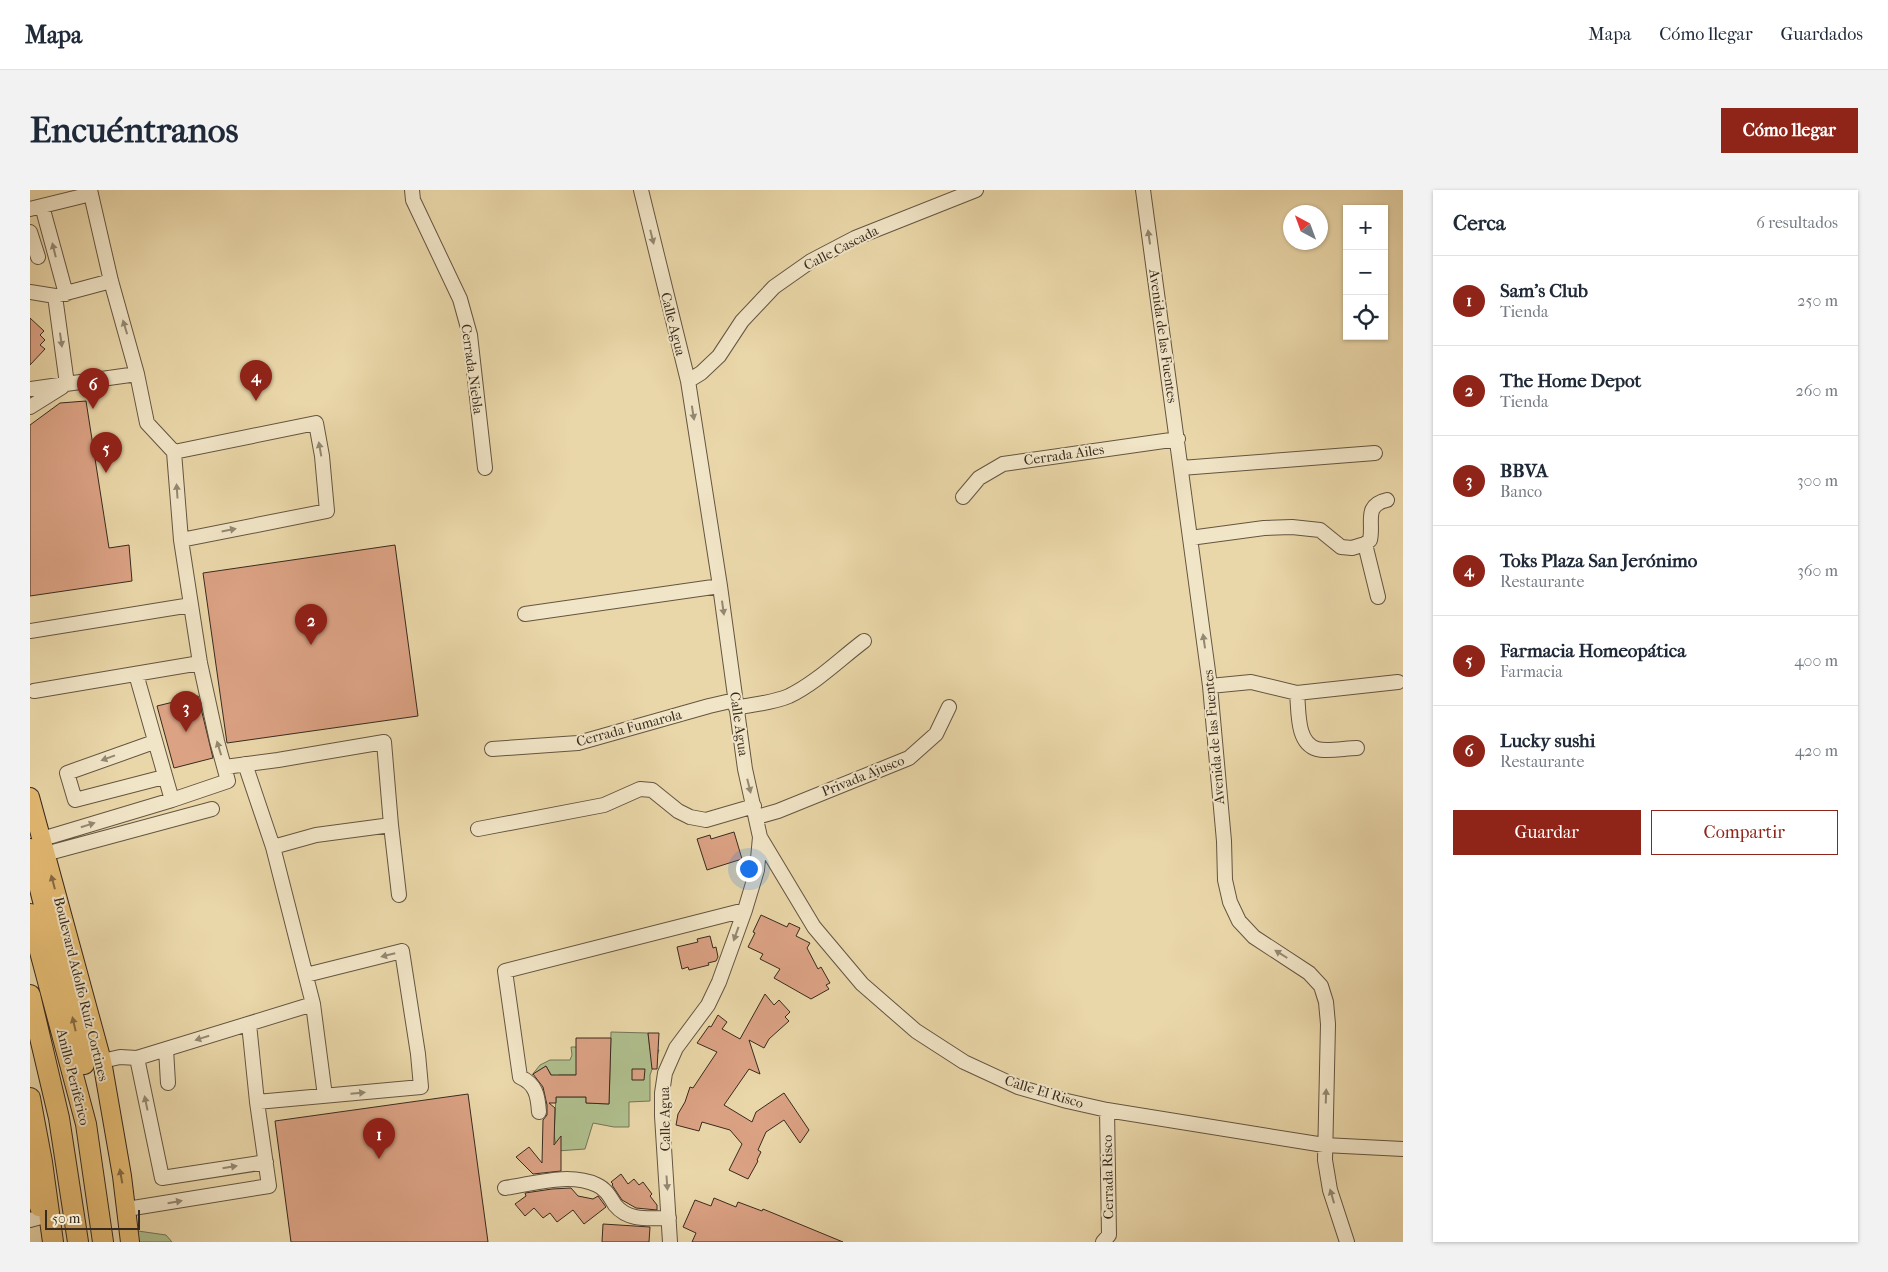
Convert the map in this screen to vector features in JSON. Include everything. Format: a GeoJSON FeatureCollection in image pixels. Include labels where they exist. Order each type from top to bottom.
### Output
{"type":"FeatureCollection","features":[{"type":"Feature","properties":{"kind":"highway"},"geometry":{"type":"LineString","coordinates":[[39,848],[84,1067],[86,1124]]}},
{"type":"Feature","properties":{"kind":"highway","name":"Anillo Periférico"},"geometry":{"type":"LineString","coordinates":[[30,914],[86,1124],[103,1242]]}},
{"type":"Feature","properties":{"kind":"highway"},"geometry":{"type":"LineString","coordinates":[[30,936],[53,1022],[73,1115],[93,1242]]}},
{"type":"Feature","properties":{"kind":"highway"},"geometry":{"type":"LineString","coordinates":[[30,995],[59,1118],[78,1242]]}},
{"type":"Feature","properties":{"kind":"highway"},"geometry":{"type":"LineString","coordinates":[[30,1045],[55,1157],[66,1242]]}},
{"type":"Feature","properties":{"kind":"highway"},"geometry":{"type":"LineString","coordinates":[[30,1098],[36,1160],[53,1242]]}},
{"type":"Feature","properties":{"kind":"main road","name":"Boulevard Adolfo Ruiz Cortines"},"geometry":{"type":"LineString","coordinates":[[30,798],[39,848],[102,1061],[127,1209],[130,1242]]}},
{"type":"Feature","properties":{"kind":"main road"},"geometry":{"type":"LineString","coordinates":[[36,1160],[35,1210],[44,1242]]}},
{"type":"Feature","properties":{"kind":"street","name":"Cerrada Niebla"},"geometry":{"type":"LineString","coordinates":[[412,190],[413,200],[460,299],[470,335],[485,468]]}},
{"type":"Feature","properties":{"kind":"street","name":"Calle Agua"},"geometry":{"type":"LineString","coordinates":[[641,190],[688,381],[720,586],[745,769],[760,837],[757,870],[719,982],[708,1005],[676,1048],[665,1073],[662,1093],[662,1116],[670,1242]]}},
{"type":"Feature","properties":{"kind":"street","name":"Calle Cascada"},"geometry":{"type":"LineString","coordinates":[[688,381],[701,373],[719,356],[742,322],[774,287],[811,261],[855,238],[976,190]]}},
{"type":"Feature","properties":{"kind":"street","name":"Avenida de las Fuentes"},"geometry":{"type":"LineString","coordinates":[[1143,190],[1210,686],[1224,840],[1225,880],[1230,902],[1239,921],[1254,937],[1309,972],[1321,986],[1326,1002],[1328,1024],[1324,1145],[1330,1190],[1347,1242]]}},
{"type":"Feature","properties":{"kind":"street"},"geometry":{"type":"LineString","coordinates":[[39,848],[228,781],[217,741],[200,662],[181,540],[174,452],[147,423],[137,374],[111,281],[90,192],[36,207],[61,295],[67,384]]}},
{"type":"Feature","properties":{"kind":"street"},"geometry":{"type":"LineString","coordinates":[[30,232],[38,257]]}},
{"type":"Feature","properties":{"kind":"street"},"geometry":{"type":"LineString","coordinates":[[30,292],[61,295],[111,281]]}},
{"type":"Feature","properties":{"kind":"street"},"geometry":{"type":"LineString","coordinates":[[30,389],[137,374]]}},
{"type":"Feature","properties":{"kind":"street"},"geometry":{"type":"LineString","coordinates":[[30,407],[67,384]]}},
{"type":"Feature","properties":{"kind":"street"},"geometry":{"type":"LineString","coordinates":[[174,452],[316,423],[322,456],[327,511],[181,540]]}},
{"type":"Feature","properties":{"kind":"street","name":"Cerrada Ailes"},"geometry":{"type":"LineString","coordinates":[[963,497],[979,478],[1003,464],[1178,439]]}},
{"type":"Feature","properties":{"kind":"street"},"geometry":{"type":"LineString","coordinates":[[1181,468],[1375,453]]}},
{"type":"Feature","properties":{"kind":"street"},"geometry":{"type":"LineString","coordinates":[[1190,538],[1292,527],[1320,530],[1341,547],[1352,548],[1365,544],[1370,540],[1370,516],[1373,507],[1377,502],[1387,500]]}},
{"type":"Feature","properties":{"kind":"street"},"geometry":{"type":"LineString","coordinates":[[1365,544],[1378,597]]}},
{"type":"Feature","properties":{"kind":"street"},"geometry":{"type":"LineString","coordinates":[[526,614],[720,586]]}},
{"type":"Feature","properties":{"kind":"street"},"geometry":{"type":"LineString","coordinates":[[30,631],[191,605]]}},
{"type":"Feature","properties":{"kind":"street","name":"Cerrada Fumarola"},"geometry":{"type":"LineString","coordinates":[[492,750],[578,744],[709,706],[777,700],[790,695],[810,683],[864,641]]}},
{"type":"Feature","properties":{"kind":"street"},"geometry":{"type":"LineString","coordinates":[[34,691],[200,662]]}},
{"type":"Feature","properties":{"kind":"street"},"geometry":{"type":"LineString","coordinates":[[136,674],[172,800]]}},
{"type":"Feature","properties":{"kind":"street"},"geometry":{"type":"LineString","coordinates":[[1210,686],[1251,682],[1297,693],[1398,682]]}},
{"type":"Feature","properties":{"kind":"street"},"geometry":{"type":"LineString","coordinates":[[1297,693],[1303,738],[1309,745],[1318,750],[1357,748]]}},
{"type":"Feature","properties":{"kind":"street","name":"Privada Ajusco"},"geometry":{"type":"LineString","coordinates":[[478,829],[604,805],[640,789],[652,790],[678,811],[690,817],[706,820],[778,810],[909,758],[936,734],[949,708]]}},
{"type":"Feature","properties":{"kind":"street"},"geometry":{"type":"LineString","coordinates":[[154,742],[67,773],[75,800],[164,777]]}},
{"type":"Feature","properties":{"kind":"street"},"geometry":{"type":"LineString","coordinates":[[225,767],[306,756],[384,742],[399,895]]}},
{"type":"Feature","properties":{"kind":"street"},"geometry":{"type":"LineString","coordinates":[[245,764],[272,847],[313,1004],[325,1096]]}},
{"type":"Feature","properties":{"kind":"street"},"geometry":{"type":"LineString","coordinates":[[39,848],[212,809]]}},
{"type":"Feature","properties":{"kind":"street"},"geometry":{"type":"LineString","coordinates":[[272,847],[316,834],[391,826]]}},
{"type":"Feature","properties":{"kind":"street","name":"Calle El Risco"},"geometry":{"type":"LineString","coordinates":[[760,837],[814,927],[862,984],[916,1031],[964,1062],[1018,1087],[1107,1110],[1324,1145],[1403,1149]]}},
{"type":"Feature","properties":{"kind":"street"},"geometry":{"type":"LineString","coordinates":[[539,1112],[538,1098],[534,1088],[520,1077],[506,971],[745,910]]}},
{"type":"Feature","properties":{"kind":"street"},"geometry":{"type":"LineString","coordinates":[[257,1102],[421,1087],[402,951],[306,975]]}},
{"type":"Feature","properties":{"kind":"street"},"geometry":{"type":"LineString","coordinates":[[102,1061],[120,1057],[137,1058],[313,1004]]}},
{"type":"Feature","properties":{"kind":"street"},"geometry":{"type":"LineString","coordinates":[[127,1209],[269,1186],[257,1102],[249,1024]]}},
{"type":"Feature","properties":{"kind":"street"},"geometry":{"type":"LineString","coordinates":[[166,1049],[168,1084]]}},
{"type":"Feature","properties":{"kind":"street"},"geometry":{"type":"LineString","coordinates":[[137,1058],[162,1178],[266,1162]]}},
{"type":"Feature","properties":{"kind":"street","name":"Cerrada Risco"},"geometry":{"type":"LineString","coordinates":[[1103,1242],[1109,1235],[1107,1110]]}},
{"type":"Feature","properties":{"kind":"street"},"geometry":{"type":"LineString","coordinates":[[505,1188],[575,1179],[598,1185],[621,1211],[632,1218],[669,1218]]}},
{"type":"Feature","properties":{"kind":"green space"},"geometry":{"type":"Polygon","coordinates":[[[611,1032],[648,1033],[650,1050],[659,1050],[650,1075],[650,1101],[629,1102],[629,1127],[614,1127],[593,1123],[585,1149],[557,1151],[554,1135],[556,1097],[586,1097],[586,1103],[609,1104],[611,1032]]]}},
{"type":"Feature","properties":{"kind":"green space"},"geometry":{"type":"Polygon","coordinates":[[[571,1047],[576,1047],[586,1075],[559,1075],[558,1086],[546,1066],[532,1075],[540,1065],[550,1060],[570,1060],[572,1055],[571,1047]]]}},
{"type":"Feature","properties":{"kind":"green space"},"geometry":{"type":"Polygon","coordinates":[[[138,1231],[166,1235],[172,1242],[138,1242],[138,1231]]]}},
{"type":"Feature","properties":{"kind":"building"},"geometry":{"type":"Polygon","coordinates":[[[30,318],[44,331],[40,335],[45,340],[40,345],[45,349],[30,365],[30,318]]]}},
{"type":"Feature","properties":{"kind":"building"},"geometry":{"type":"Polygon","coordinates":[[[86,401],[109,548],[129,545],[132,581],[30,596],[30,425],[60,403],[86,401]]]}},
{"type":"Feature","properties":{"kind":"building"},"geometry":{"type":"Polygon","coordinates":[[[395,545],[418,716],[227,743],[203,573],[395,545]]]}},
{"type":"Feature","properties":{"kind":"building"},"geometry":{"type":"Polygon","coordinates":[[[198,696],[213,758],[174,768],[157,706],[198,696]]]}},
{"type":"Feature","properties":{"kind":"building"},"geometry":{"type":"Polygon","coordinates":[[[734,832],[742,859],[707,870],[697,839],[710,835],[711,839],[734,832]]]}},
{"type":"Feature","properties":{"kind":"building"},"geometry":{"type":"Polygon","coordinates":[[[761,915],[787,927],[789,923],[800,928],[796,936],[810,943],[807,948],[818,969],[821,967],[830,983],[826,985],[829,989],[811,999],[774,978],[780,969],[760,959],[763,954],[748,947],[761,915]]]}},
{"type":"Feature","properties":{"kind":"building"},"geometry":{"type":"Polygon","coordinates":[[[710,936],[713,948],[716,947],[718,957],[716,961],[708,963],[709,965],[689,970],[688,967],[682,969],[677,947],[698,942],[697,939],[710,936]]]}},
{"type":"Feature","properties":{"kind":"building"},"geometry":{"type":"Polygon","coordinates":[[[765,994],[774,1005],[779,1000],[790,1012],[785,1017],[789,1021],[769,1039],[764,1048],[749,1040],[760,1074],[749,1069],[724,1105],[752,1122],[756,1112],[784,1093],[809,1130],[800,1143],[784,1120],[766,1132],[758,1150],[761,1152],[758,1161],[748,1179],[729,1170],[742,1144],[730,1130],[702,1122],[699,1131],[676,1125],[678,1114],[685,1102],[690,1087],[693,1088],[717,1052],[697,1043],[709,1026],[711,1027],[718,1015],[727,1022],[722,1029],[740,1039],[765,994]]]}},
{"type":"Feature","properties":{"kind":"building"},"geometry":{"type":"Polygon","coordinates":[[[648,1033],[659,1033],[657,1069],[652,1069],[648,1033]]]}},
{"type":"Feature","properties":{"kind":"building"},"geometry":{"type":"Polygon","coordinates":[[[576,1038],[611,1038],[609,1104],[586,1103],[586,1097],[556,1097],[556,1103],[549,1103],[555,1108],[554,1145],[561,1136],[561,1171],[533,1174],[516,1157],[529,1147],[542,1163],[543,1120],[547,1115],[547,1105],[543,1087],[533,1074],[546,1066],[551,1075],[576,1075],[576,1038]]]}},
{"type":"Feature","properties":{"kind":"building"},"geometry":{"type":"Polygon","coordinates":[[[632,1069],[645,1069],[644,1080],[632,1080],[632,1069]]]}},
{"type":"Feature","properties":{"kind":"building"},"geometry":{"type":"Polygon","coordinates":[[[468,1094],[488,1242],[291,1242],[275,1121],[468,1094]]]}},
{"type":"Feature","properties":{"kind":"building"},"geometry":{"type":"Polygon","coordinates":[[[621,1174],[628,1184],[634,1179],[639,1185],[643,1182],[652,1194],[650,1196],[657,1205],[657,1210],[636,1208],[622,1200],[611,1182],[621,1174]]]}},
{"type":"Feature","properties":{"kind":"building"},"geometry":{"type":"Polygon","coordinates":[[[571,1188],[578,1196],[593,1199],[598,1196],[606,1207],[584,1224],[573,1210],[557,1222],[550,1213],[543,1218],[534,1208],[525,1216],[515,1204],[526,1196],[525,1193],[571,1188]]]}},
{"type":"Feature","properties":{"kind":"building"},"geometry":{"type":"Polygon","coordinates":[[[714,1198],[736,1207],[738,1202],[762,1211],[763,1209],[843,1242],[692,1242],[696,1233],[683,1227],[695,1200],[711,1206],[714,1198]]]}},
{"type":"Feature","properties":{"kind":"building"},"geometry":{"type":"Polygon","coordinates":[[[603,1224],[650,1227],[649,1242],[602,1242],[603,1224]]]}},
{"type":"Feature","properties":{"kind":"place","name":"Toks Plaza San Jerónimo"},"geometry":{"type":"Point","coordinates":[256,401]}},
{"type":"Feature","properties":{"kind":"place","name":"Lucky sushi"},"geometry":{"type":"Point","coordinates":[93,409]}},
{"type":"Feature","properties":{"kind":"place","name":"Farmacia Homeopática"},"geometry":{"type":"Point","coordinates":[106,473]}},
{"type":"Feature","properties":{"kind":"place","name":"The Home Depot"},"geometry":{"type":"Point","coordinates":[311,645]}},
{"type":"Feature","properties":{"kind":"place","name":"BBVA"},"geometry":{"type":"Point","coordinates":[186,732]}},
{"type":"Feature","properties":{"kind":"place","name":"Sam's Club"},"geometry":{"type":"Point","coordinates":[379,1159]}}]}
